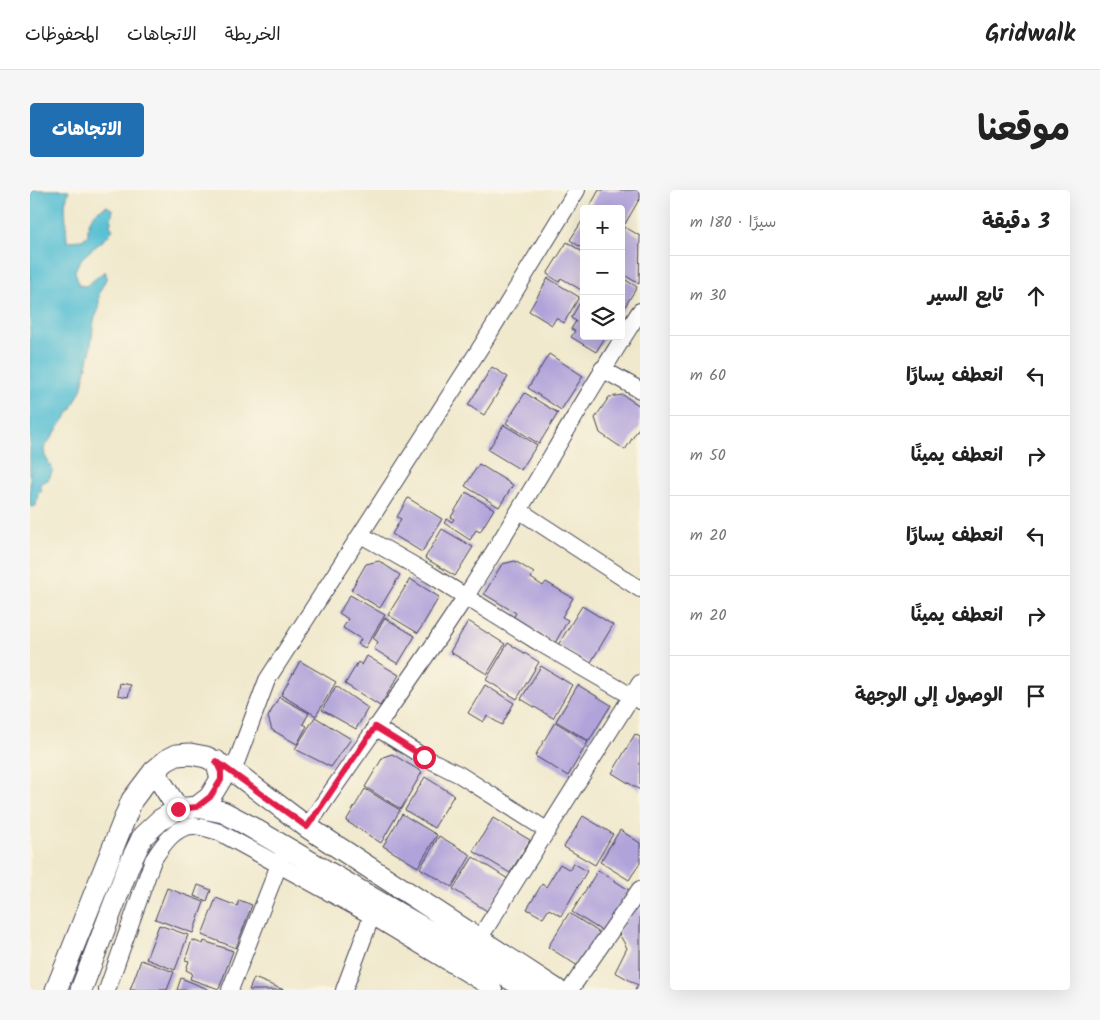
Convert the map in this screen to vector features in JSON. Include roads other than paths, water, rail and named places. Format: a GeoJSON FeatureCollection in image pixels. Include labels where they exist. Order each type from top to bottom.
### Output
{"type":"FeatureCollection","features":[{"type":"Feature","properties":{"kind":"main road"},"geometry":{"type":"LineString","coordinates":[[56,990],[118,830],[132,800],[154,771],[178,755],[199,755],[224,766],[307,827],[557,990]]}},
{"type":"Feature","properties":{"kind":"main road"},"geometry":{"type":"LineString","coordinates":[[81,990],[129,865],[143,836],[160,820],[210,797],[221,780],[221,772],[224,766]]}},
{"type":"Feature","properties":{"kind":"main road"},"geometry":{"type":"LineString","coordinates":[[154,771],[187,808],[222,812],[282,856],[374,908],[529,990]]}},
{"type":"Feature","properties":{"kind":"street"},"geometry":{"type":"LineString","coordinates":[[224,766],[267,680],[487,337],[577,190]]}},
{"type":"Feature","properties":{"kind":"street"},"geometry":{"type":"LineString","coordinates":[[307,827],[465,598],[520,511],[602,369],[640,312]]}},
{"type":"Feature","properties":{"kind":"street"},"geometry":{"type":"LineString","coordinates":[[602,369],[640,390]]}},
{"type":"Feature","properties":{"kind":"street"},"geometry":{"type":"LineString","coordinates":[[520,511],[640,590]]}},
{"type":"Feature","properties":{"kind":"street"},"geometry":{"type":"LineString","coordinates":[[361,535],[431,575],[465,598],[637,694],[479,940]]}},
{"type":"Feature","properties":{"kind":"street"},"geometry":{"type":"LineString","coordinates":[[375,727],[424,757],[460,775],[548,831]]}},
{"type":"Feature","properties":{"kind":"street"},"geometry":{"type":"LineString","coordinates":[[107,990],[152,860],[163,844],[175,832],[194,826],[219,832],[282,856],[230,990]]}},
{"type":"Feature","properties":{"kind":"street"},"geometry":{"type":"LineString","coordinates":[[570,990],[640,889]]}},
{"type":"Feature","properties":{"kind":"street"},"geometry":{"type":"LineString","coordinates":[[344,990],[374,908],[494,990]]}},
{"type":"Feature","properties":{"kind":"water"},"geometry":{"type":"Polygon","coordinates":[[[30,190],[69,190],[65,204],[67,241],[82,240],[88,235],[90,221],[98,211],[107,206],[113,210],[110,226],[113,229],[82,259],[75,271],[79,285],[86,286],[105,271],[107,277],[99,293],[99,309],[94,320],[90,353],[81,390],[71,410],[44,448],[45,456],[53,470],[49,479],[39,485],[42,490],[38,494],[36,506],[33,507],[30,506],[30,190]]]}}]}
